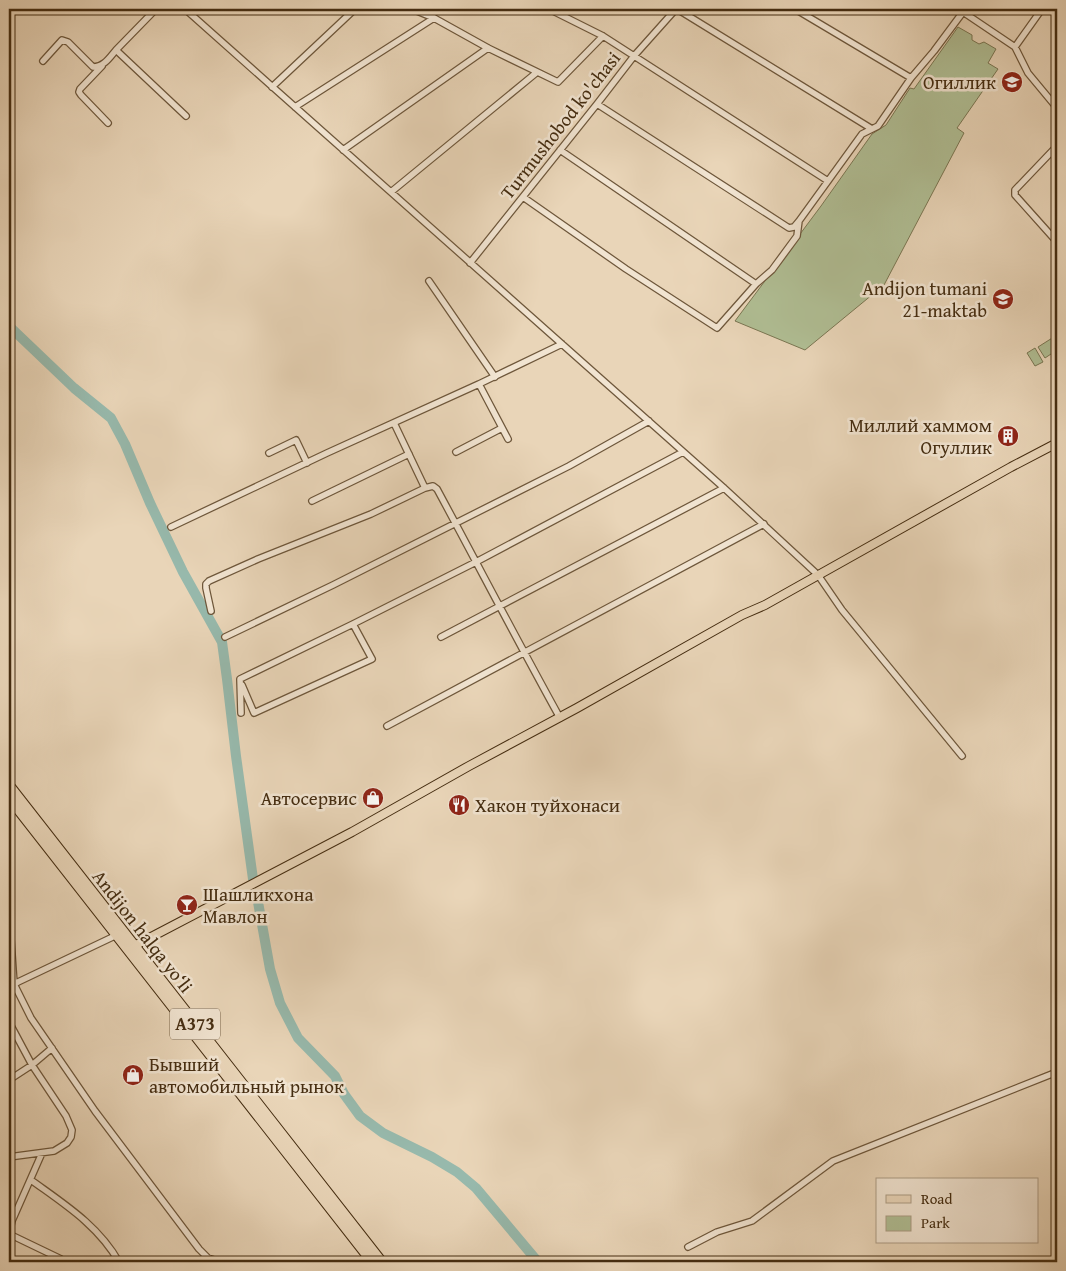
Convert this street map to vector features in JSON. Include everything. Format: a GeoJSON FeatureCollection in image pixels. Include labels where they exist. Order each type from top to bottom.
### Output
{"type":"FeatureCollection","features":[{"type":"Feature","properties":{"kind":"highway","name":"Andijon halqa yo‘li"},"geometry":{"type":"LineString","coordinates":[[9,785],[120,934]]}},
{"type":"Feature","properties":{"kind":"highway","name":"Andijon halqa yo‘li"},"geometry":{"type":"LineString","coordinates":[[9,798],[132,948],[382,1262]]}},
{"type":"Feature","properties":{"kind":"highway","name":"Andijon halqa yo‘li"},"geometry":{"type":"LineString","coordinates":[[132,948],[372,1262]]}},
{"type":"Feature","properties":{"kind":"main road"},"geometry":{"type":"LineString","coordinates":[[132,948],[352,832],[469,766],[560,718],[742,615],[766,605],[1057,443]]}},
{"type":"Feature","properties":{"kind":"street"},"geometry":{"type":"LineString","coordinates":[[108,123],[81,95],[80,89],[156,9]]}},
{"type":"Feature","properties":{"kind":"street"},"geometry":{"type":"LineString","coordinates":[[185,9],[764,524],[818,576],[842,610],[962,756]]}},
{"type":"Feature","properties":{"kind":"street"},"geometry":{"type":"LineString","coordinates":[[272,87],[355,9]]}},
{"type":"Feature","properties":{"kind":"street"},"geometry":{"type":"LineString","coordinates":[[412,9],[434,18],[555,82],[560,81],[603,36]]}},
{"type":"Feature","properties":{"kind":"street"},"geometry":{"type":"LineString","coordinates":[[549,9],[603,36],[828,181]]}},
{"type":"Feature","properties":{"kind":"street"},"geometry":{"type":"LineString","coordinates":[[677,9],[872,129]]}},
{"type":"Feature","properties":{"kind":"street","name":"Turmushobod ko'chasi"},"geometry":{"type":"LineString","coordinates":[[470,263],[634,56],[677,9]]}},
{"type":"Feature","properties":{"kind":"street"},"geometry":{"type":"LineString","coordinates":[[795,9],[911,78]]}},
{"type":"Feature","properties":{"kind":"street"},"geometry":{"type":"LineString","coordinates":[[955,9],[963,12],[1015,47],[1028,72],[1057,108]]}},
{"type":"Feature","properties":{"kind":"street"},"geometry":{"type":"LineString","coordinates":[[1015,47],[1042,9]]}},
{"type":"Feature","properties":{"kind":"street"},"geometry":{"type":"LineString","coordinates":[[597,104],[789,228],[794,227],[862,134],[878,126],[911,78],[963,12]]}},
{"type":"Feature","properties":{"kind":"street"},"geometry":{"type":"LineString","coordinates":[[295,107],[434,18]]}},
{"type":"Feature","properties":{"kind":"street"},"geometry":{"type":"LineString","coordinates":[[43,61],[62,40],[65,40],[93,66],[102,66]]}},
{"type":"Feature","properties":{"kind":"street"},"geometry":{"type":"LineString","coordinates":[[343,150],[488,48]]}},
{"type":"Feature","properties":{"kind":"street"},"geometry":{"type":"LineString","coordinates":[[116,50],[186,116]]}},
{"type":"Feature","properties":{"kind":"street"},"geometry":{"type":"LineString","coordinates":[[391,192],[536,72]]}},
{"type":"Feature","properties":{"kind":"street"},"geometry":{"type":"LineString","coordinates":[[1057,146],[1015,190],[1015,195],[1057,242]]}},
{"type":"Feature","properties":{"kind":"street"},"geometry":{"type":"LineString","coordinates":[[560,150],[756,284]]}},
{"type":"Feature","properties":{"kind":"street"},"geometry":{"type":"LineString","coordinates":[[523,197],[626,269],[717,328],[756,284],[772,270],[798,236],[799,221]]}},
{"type":"Feature","properties":{"kind":"street"},"geometry":{"type":"LineString","coordinates":[[429,281],[495,377]]}},
{"type":"Feature","properties":{"kind":"street"},"geometry":{"type":"LineString","coordinates":[[171,527],[327,452],[495,377],[562,344]]}},
{"type":"Feature","properties":{"kind":"street"},"geometry":{"type":"LineString","coordinates":[[479,384],[508,439]]}},
{"type":"Feature","properties":{"kind":"street"},"geometry":{"type":"LineString","coordinates":[[225,637],[334,585],[569,466],[648,421]]}},
{"type":"Feature","properties":{"kind":"street"},"geometry":{"type":"LineString","coordinates":[[394,423],[425,488]]}},
{"type":"Feature","properties":{"kind":"street"},"geometry":{"type":"LineString","coordinates":[[456,452],[502,428]]}},
{"type":"Feature","properties":{"kind":"street"},"geometry":{"type":"LineString","coordinates":[[269,452],[296,440],[307,463]]}},
{"type":"Feature","properties":{"kind":"street"},"geometry":{"type":"LineString","coordinates":[[240,680],[476,562],[683,452]]}},
{"type":"Feature","properties":{"kind":"street"},"geometry":{"type":"LineString","coordinates":[[312,501],[409,454]]}},
{"type":"Feature","properties":{"kind":"street"},"geometry":{"type":"LineString","coordinates":[[212,611],[206,588],[206,584],[209,581],[258,558],[371,514],[433,486],[455,523],[560,718]]}},
{"type":"Feature","properties":{"kind":"street"},"geometry":{"type":"LineString","coordinates":[[441,636],[724,488]]}},
{"type":"Feature","properties":{"kind":"street"},"geometry":{"type":"LineString","coordinates":[[387,726],[764,524]]}},
{"type":"Feature","properties":{"kind":"street"},"geometry":{"type":"LineString","coordinates":[[240,680],[254,713],[372,659],[353,624]]}},
{"type":"Feature","properties":{"kind":"street"},"geometry":{"type":"LineString","coordinates":[[240,680],[241,712]]}},
{"type":"Feature","properties":{"kind":"street"},"geometry":{"type":"LineString","coordinates":[[9,922],[11,986],[51,1049],[199,1249],[208,1258],[221,1262]]}},
{"type":"Feature","properties":{"kind":"street"},"geometry":{"type":"LineString","coordinates":[[11,986],[120,934]]}},
{"type":"Feature","properties":{"kind":"street"},"geometry":{"type":"LineString","coordinates":[[9,1022],[32,1065],[66,1116],[72,1130],[71,1137],[67,1143],[54,1151],[9,1157]]}},
{"type":"Feature","properties":{"kind":"street"},"geometry":{"type":"LineString","coordinates":[[9,1080],[39,1060],[51,1049]]}},
{"type":"Feature","properties":{"kind":"street"},"geometry":{"type":"LineString","coordinates":[[688,1248],[717,1232],[752,1221],[833,1161],[1057,1072]]}},
{"type":"Feature","properties":{"kind":"street"},"geometry":{"type":"LineString","coordinates":[[42,1153],[12,1221],[9,1234],[61,1260],[61,1262]]}},
{"type":"Feature","properties":{"kind":"street"},"geometry":{"type":"LineString","coordinates":[[31,1180],[80,1216],[111,1247],[119,1262]]}},
{"type":"Feature","properties":{"kind":"green space"},"geometry":{"type":"Polygon","coordinates":[[[958,27],[972,35],[972,40],[979,44],[984,42],[996,49],[988,63],[998,69],[957,128],[964,133],[884,285],[805,350],[735,321],[872,134],[886,125],[910,88],[914,89],[958,27]]]}},
{"type":"Feature","properties":{"kind":"green space"},"geometry":{"type":"Polygon","coordinates":[[[1057,335],[1057,350],[1045,358],[1038,347],[1057,335]]]}},
{"type":"Feature","properties":{"kind":"green space"},"geometry":{"type":"Polygon","coordinates":[[[1035,348],[1043,362],[1035,366],[1027,353],[1035,348]]]}},
{"type":"Feature","properties":{"kind":"waterway"},"geometry":{"type":"LineString","coordinates":[[9,326],[74,388],[111,418],[125,444],[150,503],[183,572],[222,642],[253,879]]}},
{"type":"Feature","properties":{"kind":"waterway"},"geometry":{"type":"LineString","coordinates":[[258,902],[270,969],[280,1003],[298,1038],[335,1076],[344,1094],[360,1116],[383,1133],[432,1157],[457,1172],[476,1188],[538,1262]]}},
{"type":"Feature","properties":{"kind":"place","name":"Огиллик"},"geometry":{"type":"Point","coordinates":[1012,82]}},
{"type":"Feature","properties":{"kind":"place","name":"Andijon tumani 21-maktab"},"geometry":{"type":"Point","coordinates":[1003,299]}},
{"type":"Feature","properties":{"kind":"place","name":"Миллий хаммом Огуллик"},"geometry":{"type":"Point","coordinates":[1008,436]}},
{"type":"Feature","properties":{"kind":"place","name":"Автосервис"},"geometry":{"type":"Point","coordinates":[373,798]}},
{"type":"Feature","properties":{"kind":"place","name":"Хакон туйхонаси"},"geometry":{"type":"Point","coordinates":[459,805]}},
{"type":"Feature","properties":{"kind":"place","name":"Шашликхона Мавлон"},"geometry":{"type":"Point","coordinates":[187,905]}},
{"type":"Feature","properties":{"kind":"place","name":"Бывший автомобильный рынок"},"geometry":{"type":"Point","coordinates":[133,1075]}}]}
